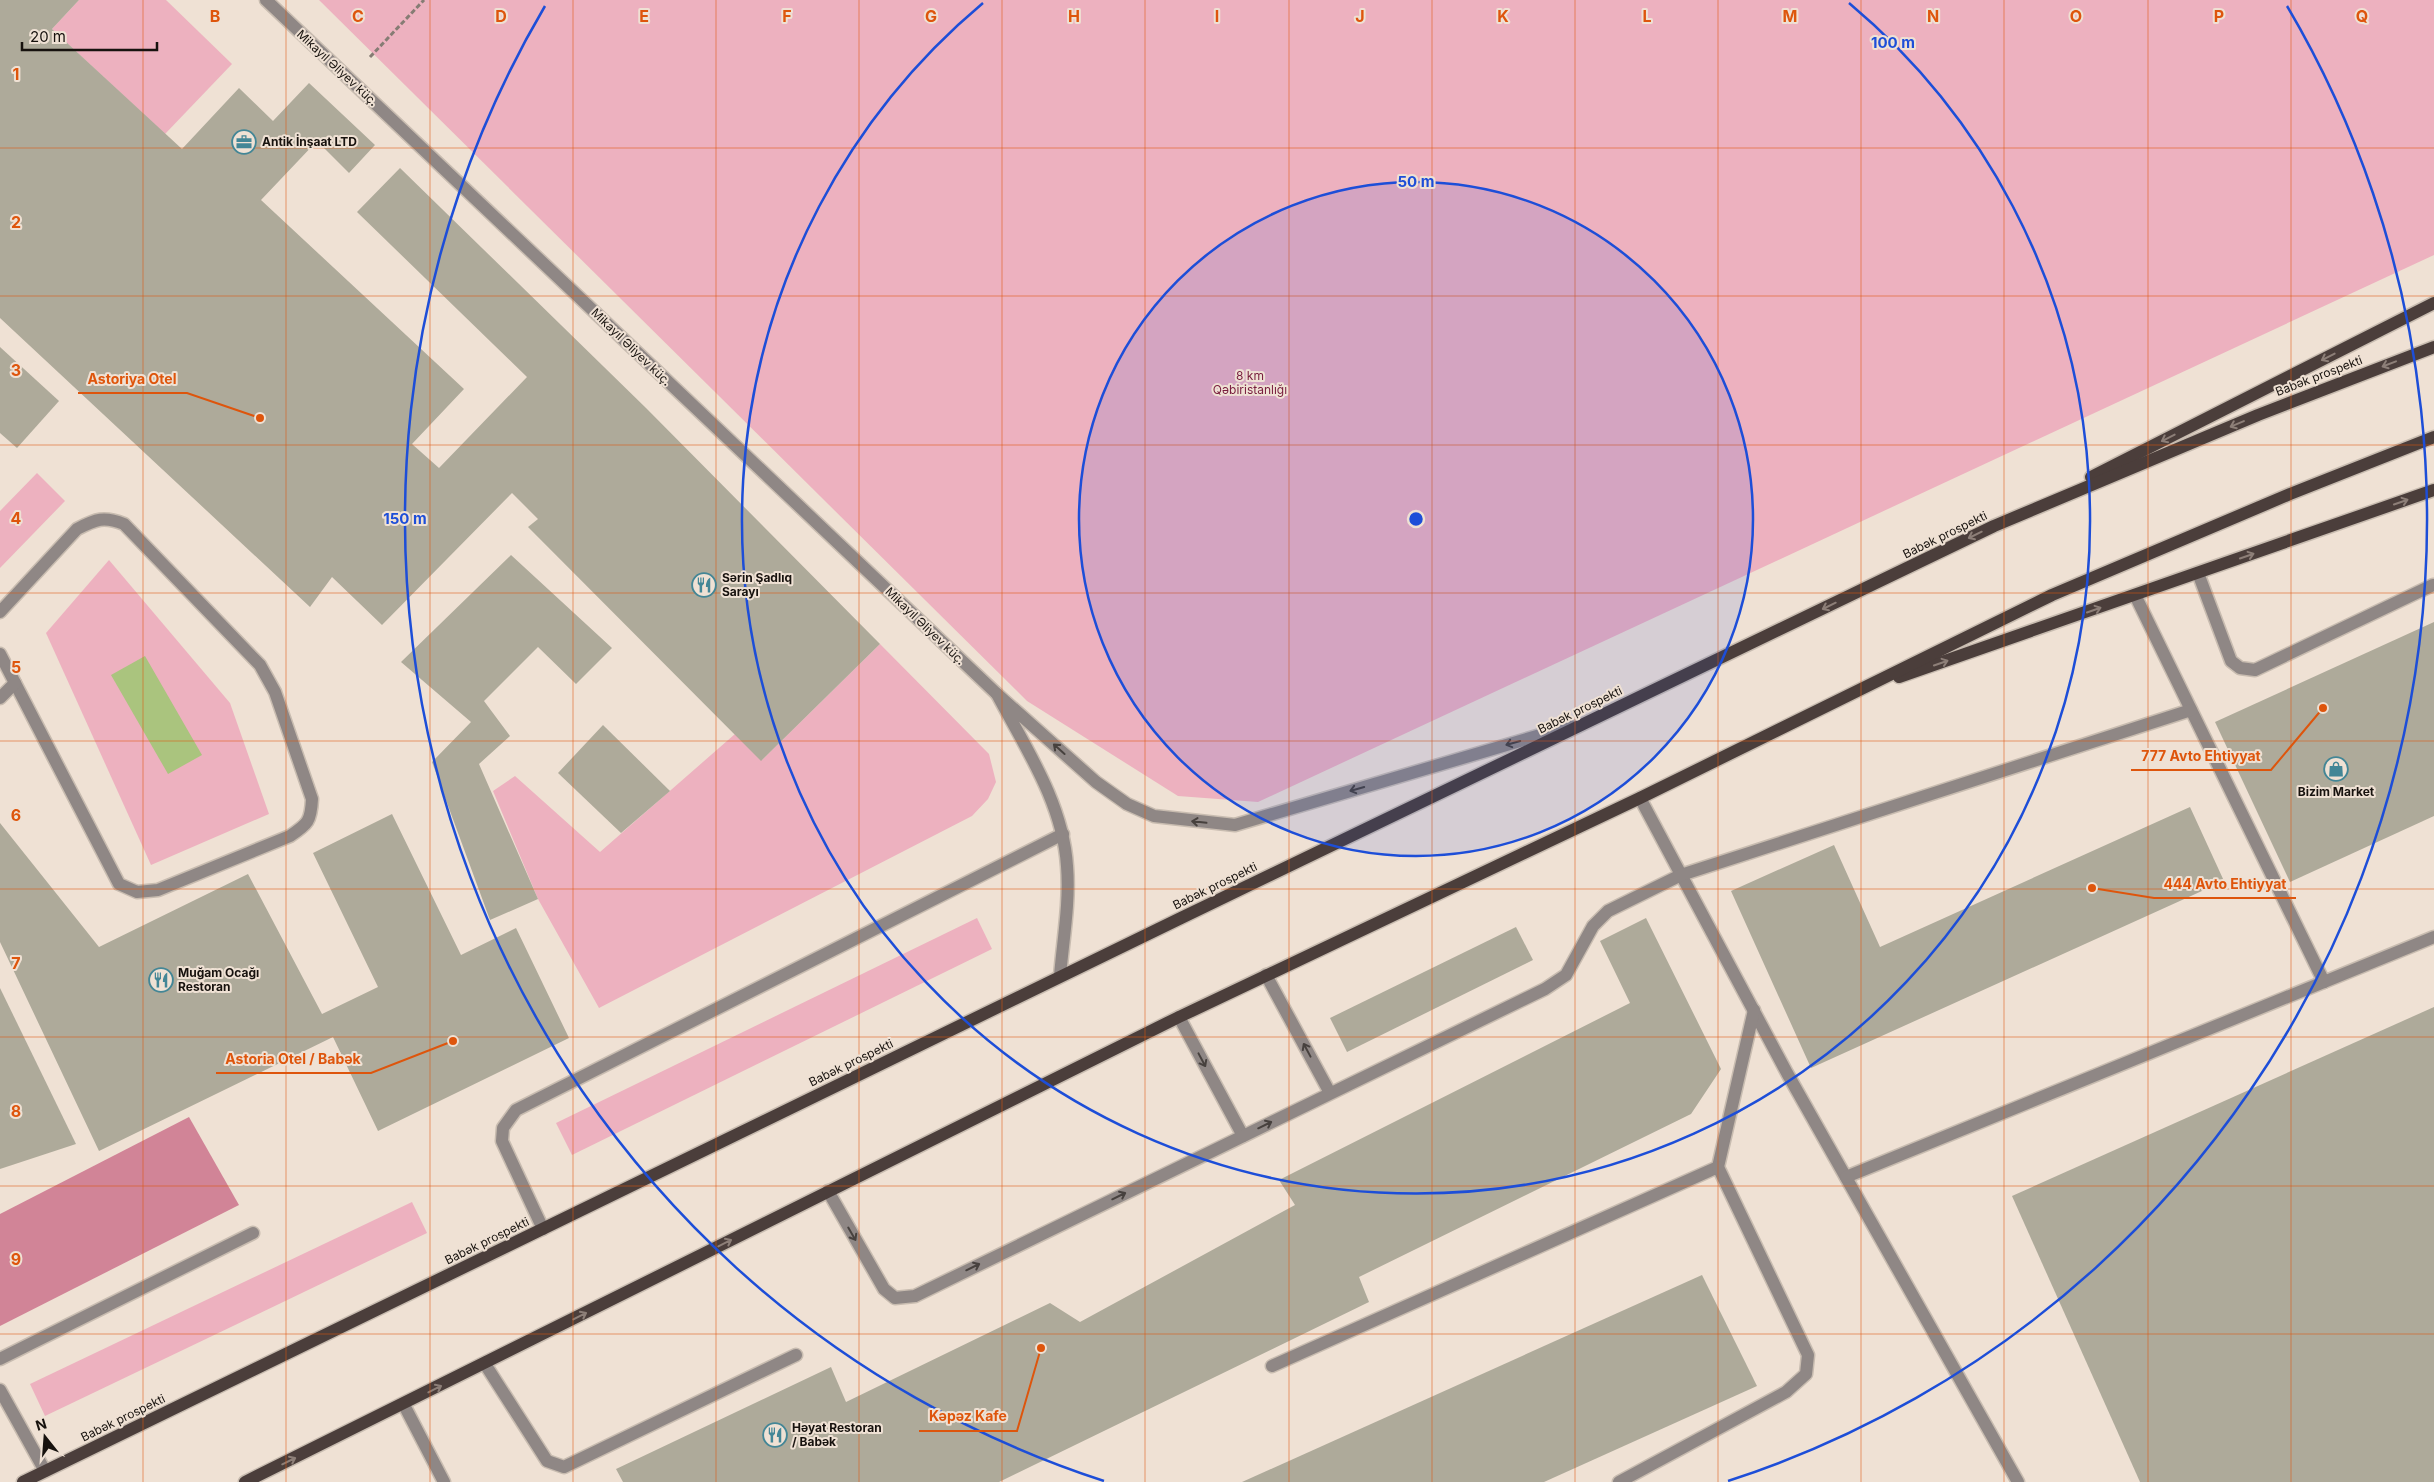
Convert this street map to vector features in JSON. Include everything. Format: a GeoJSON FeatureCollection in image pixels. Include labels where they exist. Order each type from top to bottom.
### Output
{"type":"FeatureCollection","features":[{"type":"Feature","properties":{"kind":"main road"},"geometry":{"type":"LineString","coordinates":[[1994,526],[2434,303]]}},
{"type":"Feature","properties":{"kind":"main road","name":"Babək prospekti"},"geometry":{"type":"LineString","coordinates":[[23,1482],[1060,976],[1994,526],[2258,415],[2434,347]]}},
{"type":"Feature","properties":{"kind":"main road"},"geometry":{"type":"LineString","coordinates":[[245,1482],[404,1405],[828,1191],[1179,1017],[1640,798],[2052,596],[2290,494],[2434,437]]}},
{"type":"Feature","properties":{"kind":"main road"},"geometry":{"type":"LineString","coordinates":[[1845,696],[2434,490]]}},
{"type":"Feature","properties":{"kind":"street","name":"Mikayıl Əliyev küç."},"geometry":{"type":"LineString","coordinates":[[266,0],[996,694],[1096,782],[1127,804],[1154,816],[1201,823],[1235,825],[1593,720]]}},
{"type":"Feature","properties":{"kind":"street"},"geometry":{"type":"LineString","coordinates":[[0,612],[77,529],[93,520],[110,518],[124,524],[260,665],[275,692],[312,799],[311,816],[305,826],[290,836],[158,890],[137,892],[119,884],[0,654]]}},
{"type":"Feature","properties":{"kind":"street"},"geometry":{"type":"LineString","coordinates":[[2198,573],[2231,661],[2240,668],[2255,670],[2433,585]]}},
{"type":"Feature","properties":{"kind":"street"},"geometry":{"type":"LineString","coordinates":[[2135,595],[2324,982]]}},
{"type":"Feature","properties":{"kind":"street"},"geometry":{"type":"LineString","coordinates":[[0,698],[15,684]]}},
{"type":"Feature","properties":{"kind":"street"},"geometry":{"type":"LineString","coordinates":[[996,694],[1046,787],[1063,834],[1068,888],[1060,976]]}},
{"type":"Feature","properties":{"kind":"street"},"geometry":{"type":"LineString","coordinates":[[828,1191],[884,1289],[895,1298],[915,1296],[1546,989],[1566,975],[1593,926],[1608,911],[1681,875],[2191,710]]}},
{"type":"Feature","properties":{"kind":"street"},"geometry":{"type":"LineString","coordinates":[[1640,798],[1846,1177],[2018,1482]]}},
{"type":"Feature","properties":{"kind":"street"},"geometry":{"type":"LineString","coordinates":[[543,1229],[502,1142],[503,1128],[516,1110],[1063,834]]}},
{"type":"Feature","properties":{"kind":"street"},"geometry":{"type":"LineString","coordinates":[[1846,1177],[2434,937]]}},
{"type":"Feature","properties":{"kind":"street"},"geometry":{"type":"LineString","coordinates":[[1266,975],[1330,1093]]}},
{"type":"Feature","properties":{"kind":"street"},"geometry":{"type":"LineString","coordinates":[[1619,1482],[1786,1392],[1806,1374],[1808,1355],[1718,1167],[1754,1010]]}},
{"type":"Feature","properties":{"kind":"street"},"geometry":{"type":"LineString","coordinates":[[1179,1017],[1242,1136]]}},
{"type":"Feature","properties":{"kind":"street"},"geometry":{"type":"LineString","coordinates":[[1272,1366],[1718,1167]]}},
{"type":"Feature","properties":{"kind":"street"},"geometry":{"type":"LineString","coordinates":[[0,1359],[254,1233]]}},
{"type":"Feature","properties":{"kind":"street"},"geometry":{"type":"LineString","coordinates":[[485,1364],[546,1461],[564,1467],[796,1355]]}},
{"type":"Feature","properties":{"kind":"street"},"geometry":{"type":"LineString","coordinates":[[0,1390],[45,1471]]}},
{"type":"Feature","properties":{"kind":"street"},"geometry":{"type":"LineString","coordinates":[[404,1405],[444,1482]]}},
{"type":"Feature","properties":{"kind":"path"},"geometry":{"type":"LineString","coordinates":[[349,79],[424,0]]}},
{"type":"Feature","properties":{"kind":"green space"},"geometry":{"type":"Polygon","coordinates":[[[79,0],[166,0],[232,64],[165,134],[52,29],[79,0]]]}},
{"type":"Feature","properties":{"kind":"green space","name":"8 km Qəbiristanlığı"},"geometry":{"type":"Polygon","coordinates":[[[319,0],[2434,0],[2434,255],[1258,802],[1178,796],[1027,701],[319,0]]]}},
{"type":"Feature","properties":{"kind":"green space"},"geometry":{"type":"Polygon","coordinates":[[[37,473],[65,501],[0,568],[0,511],[37,473]]]}},
{"type":"Feature","properties":{"kind":"green space"},"geometry":{"type":"Polygon","coordinates":[[[109,560],[230,703],[269,814],[151,865],[46,633],[109,560]]]}},
{"type":"Feature","properties":{"kind":"green space"},"geometry":{"type":"Polygon","coordinates":[[[880,644],[989,754],[996,782],[988,799],[972,816],[599,1008],[538,899],[493,791],[515,776],[600,852],[735,734],[762,760],[880,644]]]}},
{"type":"Feature","properties":{"kind":"green space"},"geometry":{"type":"Polygon","coordinates":[[[977,918],[992,949],[572,1155],[556,1123],[977,918]]]}},
{"type":"Feature","properties":{"kind":"green space"},"geometry":{"type":"Polygon","coordinates":[[[412,1202],[427,1233],[45,1416],[30,1384],[412,1202]]]}},
{"type":"Feature","properties":{"kind":"shaded area"},"geometry":{"type":"Polygon","coordinates":[[[145,656],[202,755],[168,774],[111,675],[145,656]]]}},
{"type":"Feature","properties":{"kind":"shaded area"},"geometry":{"type":"Polygon","coordinates":[[[189,1117],[239,1205],[0,1326],[0,1214],[189,1117]]]}},
{"type":"Feature","properties":{"kind":"building"},"geometry":{"type":"Polygon","coordinates":[[[0,0],[79,0],[52,29],[182,149],[239,88],[273,121],[309,83],[375,145],[349,173],[317,141],[261,200],[464,389],[412,444],[439,468],[527,377],[357,212],[400,168],[646,408],[880,644],[761,761],[528,527],[538,519],[512,493],[382,625],[332,577],[310,607],[0,318],[0,0]]]}},
{"type":"Feature","properties":{"kind":"building"},"geometry":{"type":"Polygon","coordinates":[[[0,347],[59,401],[17,448],[0,433],[0,347]]]}},
{"type":"Feature","properties":{"kind":"building"},"geometry":{"type":"Polygon","coordinates":[[[511,555],[612,648],[576,684],[538,647],[484,701],[510,736],[479,764],[538,899],[490,920],[432,762],[471,722],[401,662],[511,555]]]}},
{"type":"Feature","properties":{"kind":"building","name":"Bizim Market"},"geometry":{"type":"Polygon","coordinates":[[[2434,622],[2434,816],[2290,882],[2215,722],[2434,622]]]}},
{"type":"Feature","properties":{"kind":"building"},"geometry":{"type":"Polygon","coordinates":[[[603,725],[670,791],[621,833],[558,773],[603,725]]]}},
{"type":"Feature","properties":{"kind":"building"},"geometry":{"type":"Polygon","coordinates":[[[2190,807],[2224,881],[1811,1068],[1731,891],[1834,845],[1880,947],[2190,807]]]}},
{"type":"Feature","properties":{"kind":"building"},"geometry":{"type":"Polygon","coordinates":[[[392,814],[461,955],[516,928],[569,1038],[378,1131],[333,1037],[99,1151],[0,942],[0,823],[99,947],[248,874],[322,1014],[378,987],[313,853],[392,814]]]}},
{"type":"Feature","properties":{"kind":"building"},"geometry":{"type":"Polygon","coordinates":[[[1646,918],[1721,1069],[1691,1114],[1359,1277],[1369,1302],[999,1482],[623,1482],[616,1469],[831,1367],[846,1402],[1050,1303],[1080,1322],[1295,1205],[1279,1180],[1630,1003],[1600,941],[1646,918]]]}},
{"type":"Feature","properties":{"kind":"building"},"geometry":{"type":"Polygon","coordinates":[[[1516,927],[1533,960],[1347,1052],[1330,1018],[1516,927]]]}},
{"type":"Feature","properties":{"kind":"building"},"geometry":{"type":"Polygon","coordinates":[[[0,988],[76,1144],[0,1169],[0,988]]]}},
{"type":"Feature","properties":{"kind":"building"},"geometry":{"type":"Polygon","coordinates":[[[2434,1007],[2434,1482],[2140,1482],[2012,1196],[2434,1007]]]}},
{"type":"Feature","properties":{"kind":"building"},"geometry":{"type":"Polygon","coordinates":[[[1702,1275],[1757,1386],[1544,1482],[1242,1482],[1702,1275]]]}},
{"type":"Feature","properties":{"kind":"place","name":"Antik İnşaat LTD"},"geometry":{"type":"Point","coordinates":[244,142]}},
{"type":"Feature","properties":{"kind":"place","name":"Astoriya Otel"},"geometry":{"type":"Point","coordinates":[260,418]}},
{"type":"Feature","properties":{"kind":"place","name":"Sərin Şadlıq Sarayı"},"geometry":{"type":"Point","coordinates":[704,585]}},
{"type":"Feature","properties":{"kind":"place","name":"777 Avto Ehtiyyat"},"geometry":{"type":"Point","coordinates":[2323,708]}},
{"type":"Feature","properties":{"kind":"place","name":"Bizim Market"},"geometry":{"type":"Point","coordinates":[2336,769]}},
{"type":"Feature","properties":{"kind":"place","name":"444 Avto Ehtiyyat"},"geometry":{"type":"Point","coordinates":[2092,888]}},
{"type":"Feature","properties":{"kind":"place","name":"Muğam Ocağı Restoran"},"geometry":{"type":"Point","coordinates":[161,980]}},
{"type":"Feature","properties":{"kind":"place","name":"Astoria Otel / Babək"},"geometry":{"type":"Point","coordinates":[453,1041]}},
{"type":"Feature","properties":{"kind":"place","name":"Kəpəz Kafe"},"geometry":{"type":"Point","coordinates":[1041,1348]}},
{"type":"Feature","properties":{"kind":"place","name":"Həyat Restoran / Babək"},"geometry":{"type":"Point","coordinates":[775,1435]}}]}
